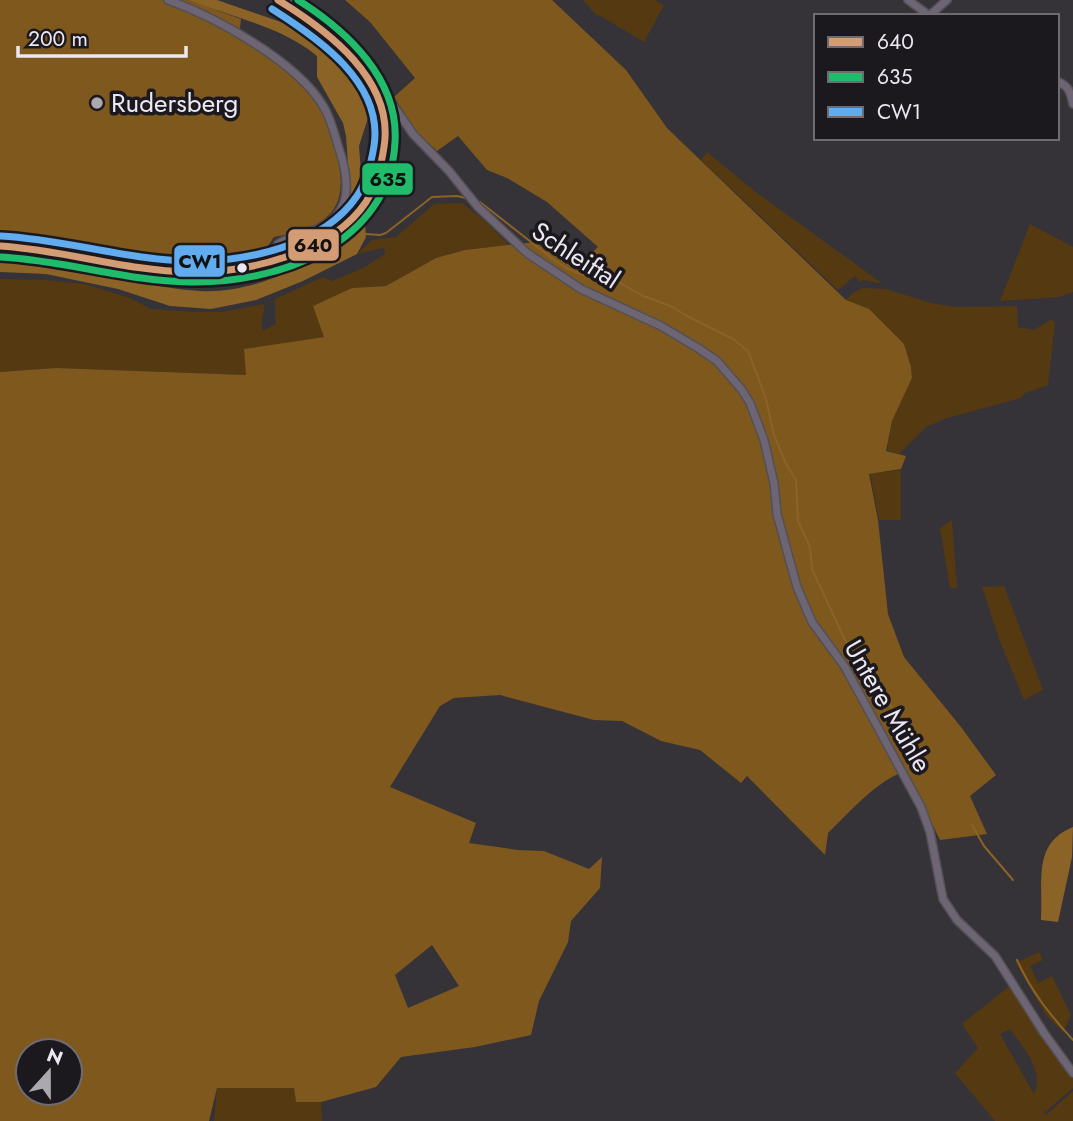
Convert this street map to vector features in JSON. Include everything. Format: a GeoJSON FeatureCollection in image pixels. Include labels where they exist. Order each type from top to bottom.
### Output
{"type":"FeatureCollection","features":[{"type":"Feature","properties":{"kind":"main road"},"geometry":{"type":"LineString","coordinates":[[0,246],[49,250],[142,267],[191,272],[217,271],[275,260],[304,250],[334,234],[357,214],[378,177],[384,150],[380,103],[361,67],[345,47],[278,0]]}},
{"type":"Feature","properties":{"kind":"street"},"geometry":{"type":"LineString","coordinates":[[168,0],[222,23],[254,43],[299,77],[327,112],[343,163],[345,198],[336,216],[328,223],[311,233],[278,244],[275,260]]}},
{"type":"Feature","properties":{"kind":"street","name":"Schleiftal"},"geometry":{"type":"LineString","coordinates":[[293,0],[356,51],[413,134],[478,207],[527,253],[581,289],[661,326],[698,348],[729,374],[750,403],[764,440],[774,483],[777,514],[789,557]]}},
{"type":"Feature","properties":{"kind":"street"},"geometry":{"type":"LineString","coordinates":[[908,0],[927,14]]}},
{"type":"Feature","properties":{"kind":"street"},"geometry":{"type":"LineString","coordinates":[[932,14],[947,0]]}},
{"type":"Feature","properties":{"kind":"street"},"geometry":{"type":"LineString","coordinates":[[1072,91],[1072,103]]}},
{"type":"Feature","properties":{"kind":"street","name":"Untere Mühle"},"geometry":{"type":"LineString","coordinates":[[789,557],[797,587],[812,622],[845,667],[921,807],[936,857],[943,899],[957,920],[995,956],[1044,1034],[1073,1073]]}},
{"type":"Feature","properties":{"kind":"shaded area"},"geometry":{"type":"Polygon","coordinates":[[[0,0],[188,0],[241,19],[239,37],[291,76],[309,94],[323,114],[340,169],[341,186],[332,211],[310,227],[274,237],[264,252],[225,262],[182,264],[23,235],[0,236],[0,0]]]}},
{"type":"Feature","properties":{"kind":"shaded area"},"geometry":{"type":"Polygon","coordinates":[[[188,0],[217,0],[310,32],[331,49],[350,73],[368,118],[359,146],[366,237],[357,254],[303,281],[256,300],[211,309],[170,306],[118,289],[46,274],[0,272],[0,258],[26,259],[150,284],[219,291],[276,277],[345,240],[350,192],[346,136],[343,123],[317,77],[317,56],[272,30],[188,0]]]}},
{"type":"Feature","properties":{"kind":"shaded area"},"geometry":{"type":"Polygon","coordinates":[[[345,0],[552,0],[626,70],[667,128],[846,300],[869,309],[904,344],[912,378],[892,421],[886,451],[906,456],[901,469],[869,474],[878,520],[888,614],[904,657],[996,775],[970,796],[987,834],[940,840],[906,771],[885,781],[828,833],[825,855],[747,776],[741,783],[700,750],[661,741],[622,721],[594,720],[500,695],[454,698],[440,706],[390,787],[476,823],[469,843],[544,851],[589,869],[602,857],[600,888],[571,921],[568,942],[539,1001],[531,1035],[475,1047],[401,1057],[376,1087],[321,1102],[296,1102],[294,1088],[217,1088],[209,1121],[0,1121],[0,372],[56,368],[246,375],[244,349],[324,337],[313,306],[352,288],[386,286],[436,258],[465,250],[535,242],[574,268],[598,247],[547,202],[507,178],[487,170],[458,136],[437,151],[416,131],[394,97],[415,78],[370,22],[345,0]],[[432,945],[395,975],[408,1008],[459,986],[432,945]]]}},
{"type":"Feature","properties":{"kind":"shaded area"},"geometry":{"type":"Polygon","coordinates":[[[583,0],[655,0],[664,5],[644,42],[597,16],[583,0]]]}},
{"type":"Feature","properties":{"kind":"shaded area"},"geometry":{"type":"Polygon","coordinates":[[[707,152],[757,193],[883,284],[864,280],[860,282],[855,276],[838,290],[701,160],[707,152]]]}},
{"type":"Feature","properties":{"kind":"shaded area"},"geometry":{"type":"Polygon","coordinates":[[[462,203],[509,245],[465,250],[436,258],[386,286],[352,288],[314,307],[325,337],[244,349],[247,375],[56,368],[0,372],[0,279],[84,284],[130,298],[151,309],[222,312],[264,304],[263,331],[276,324],[275,299],[323,277],[332,281],[363,268],[385,254],[384,248],[357,254],[372,240],[396,237],[434,204],[462,203]]]}},
{"type":"Feature","properties":{"kind":"shaded area"},"geometry":{"type":"Polygon","coordinates":[[[1030,224],[1073,247],[1073,292],[1059,297],[1000,301],[1030,224]]]}},
{"type":"Feature","properties":{"kind":"shaded area"},"geometry":{"type":"Polygon","coordinates":[[[863,288],[886,289],[931,303],[956,307],[1017,306],[1018,327],[1034,330],[1052,319],[1055,323],[1048,385],[1025,393],[1021,398],[947,418],[926,427],[899,454],[887,450],[892,421],[912,378],[911,367],[904,344],[846,300],[863,288]]]}},
{"type":"Feature","properties":{"kind":"shaded area"},"geometry":{"type":"Polygon","coordinates":[[[901,470],[901,520],[879,520],[870,474],[901,470]]]}},
{"type":"Feature","properties":{"kind":"shaded area"},"geometry":{"type":"Polygon","coordinates":[[[952,520],[957,588],[950,588],[940,528],[952,520]]]}},
{"type":"Feature","properties":{"kind":"shaded area"},"geometry":{"type":"Polygon","coordinates":[[[1004,586],[1043,690],[1024,700],[999,639],[982,587],[1004,586]]]}},
{"type":"Feature","properties":{"kind":"shaded area"},"geometry":{"type":"Polygon","coordinates":[[[1073,827],[1072,857],[1058,922],[1041,920],[1041,879],[1045,854],[1060,834],[1073,827]]]}},
{"type":"Feature","properties":{"kind":"shaded area"},"geometry":{"type":"Polygon","coordinates":[[[1039,952],[1043,960],[1030,966],[1038,983],[1052,976],[1071,1015],[1063,1032],[1046,1015],[1016,963],[1039,952]]]}},
{"type":"Feature","properties":{"kind":"shaded area"},"geometry":{"type":"Polygon","coordinates":[[[1012,984],[1073,1076],[1073,1088],[1045,1112],[1038,1101],[1046,1115],[1073,1091],[1073,1121],[995,1121],[955,1073],[978,1048],[962,1024],[1012,984]],[[1010,1029],[1000,1034],[1034,1094],[1034,1068],[1010,1029]]]}},
{"type":"Feature","properties":{"kind":"shaded area"},"geometry":{"type":"Polygon","coordinates":[[[217,1088],[294,1088],[296,1102],[321,1102],[322,1121],[214,1121],[217,1088]]]}},
{"type":"Feature","properties":{"kind":"waterway"},"geometry":{"type":"LineString","coordinates":[[366,234],[386,233],[432,197],[466,198]]}},
{"type":"Feature","properties":{"kind":"waterway"},"geometry":{"type":"LineString","coordinates":[[480,202],[568,269],[583,275],[601,273],[610,277],[641,295],[673,307],[733,339],[748,351],[766,399],[774,435],[796,480],[798,521],[810,547],[812,569],[845,640],[881,687],[900,723]]}},
{"type":"Feature","properties":{"kind":"waterway"},"geometry":{"type":"LineString","coordinates":[[972,825],[984,846],[1013,880]]}},
{"type":"Feature","properties":{"kind":"waterway"},"geometry":{"type":"LineString","coordinates":[[1017,960],[1028,982],[1073,1040]]}},
{"type":"Feature","properties":{"kind":"transit line","name":"640"},"geometry":{"type":"LineString","coordinates":[[0,246],[166,271],[213,271],[262,264],[287,256],[311,247],[351,220],[370,195],[380,168],[385,123],[379,100],[354,60],[336,42],[278,0]]}},
{"type":"Feature","properties":{"kind":"transit line","name":"635"},"geometry":{"type":"LineString","coordinates":[[0,257],[165,281],[223,281],[292,266],[323,251],[351,232],[373,208],[388,178],[395,142],[394,119],[379,78],[366,59],[334,26],[298,0]]}},
{"type":"Feature","properties":{"kind":"transit line","name":"CW1"},"geometry":{"type":"LineString","coordinates":[[1,236],[166,260],[212,261],[282,248],[304,239],[342,213],[357,196],[371,159],[374,123],[369,102],[358,83],[327,48],[272,9]]}},
{"type":"Feature","properties":{"kind":"place","name":"Rudersberg"},"geometry":{"type":"Point","coordinates":[97,103]}}]}
